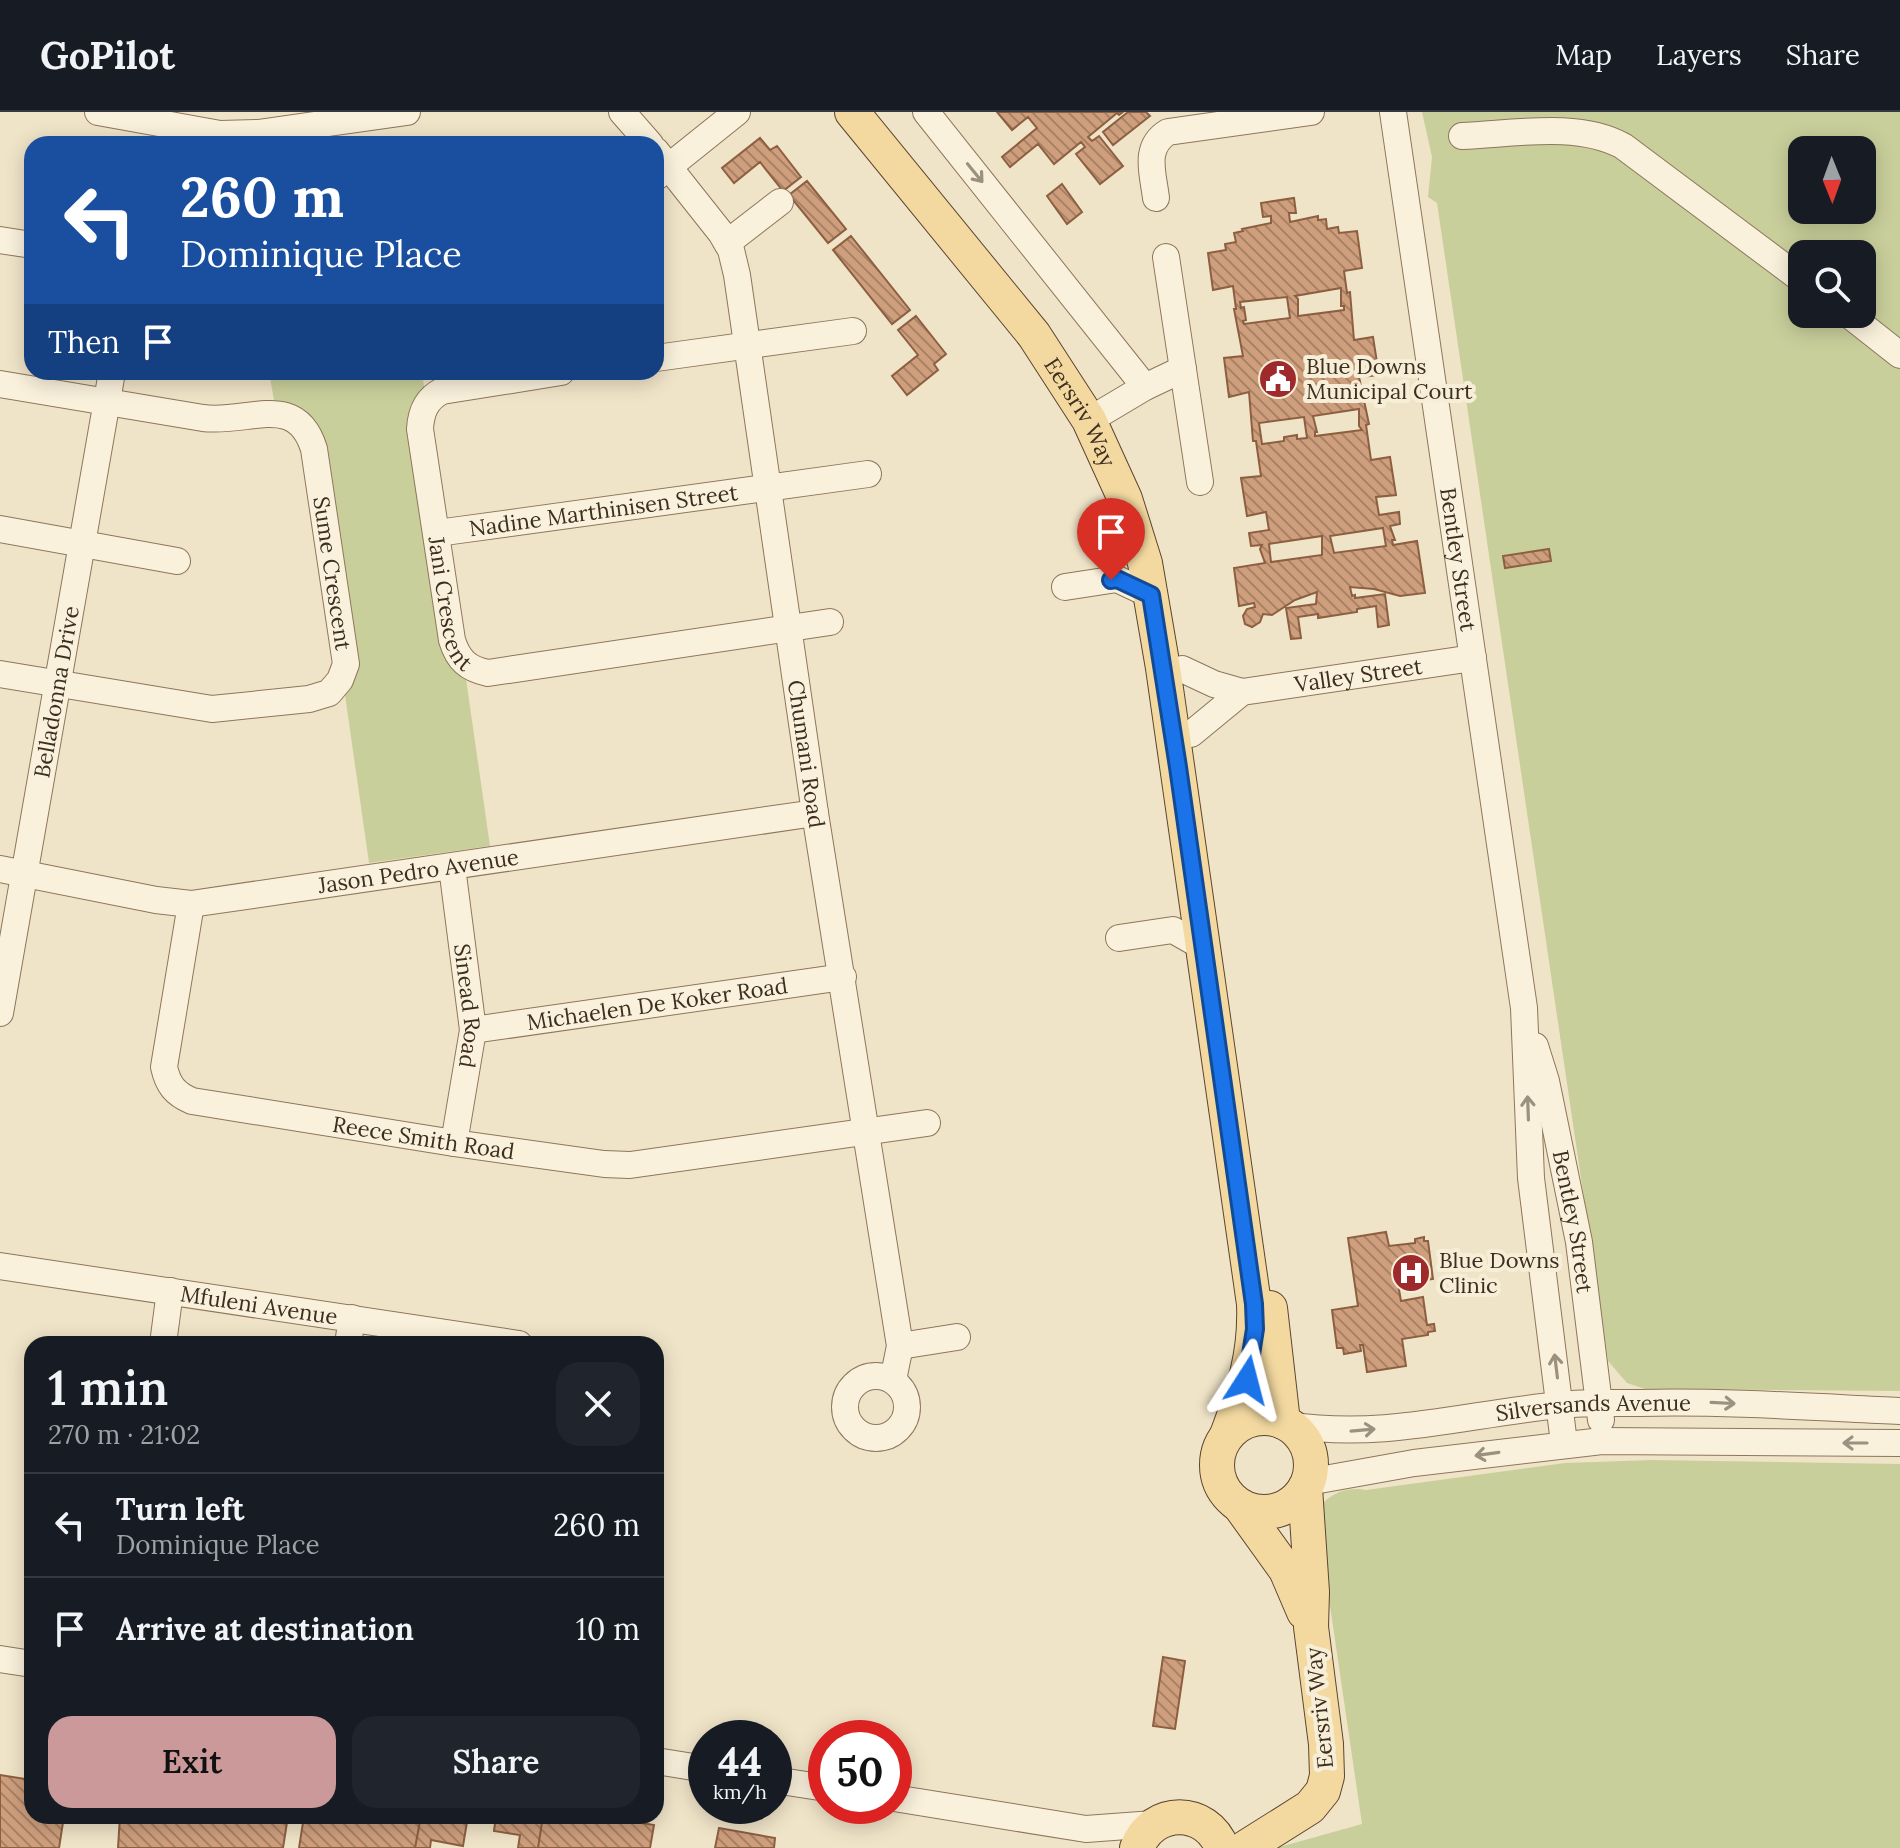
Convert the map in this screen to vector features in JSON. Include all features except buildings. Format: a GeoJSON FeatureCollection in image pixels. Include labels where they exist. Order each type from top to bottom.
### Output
{"type":"FeatureCollection","features":[{"type":"Feature","properties":{"kind":"main road","name":"Eersriv Way"},"geometry":{"type":"LineString","coordinates":[[852,112],[1034,335],[1089,420],[1125,499],[1140,544],[1151,595],[1254,1304],[1255,1329],[1247,1380],[1227,1435]]}},
{"type":"Feature","properties":{"kind":"main road","name":"Eersriv Way"},"geometry":{"type":"LineString","coordinates":[[875,112],[1050,329],[1103,412],[1125,459],[1154,536],[1182,669],[1286,1424]]}},
{"type":"Feature","properties":{"kind":"main road"},"geometry":{"type":"LineString","coordinates":[[1270,1418],[1286,1424],[1300,1435],[1309,1454],[1311,1468],[1306,1485],[1296,1500],[1276,1510],[1262,1512],[1240,1506],[1223,1490],[1217,1473],[1219,1450],[1227,1435],[1250,1420],[1270,1418]]}},
{"type":"Feature","properties":{"kind":"main road","name":"Eersriv Way"},"geometry":{"type":"LineString","coordinates":[[1245,1848],[1310,1807],[1323,1791],[1327,1776],[1326,1744],[1311,1627],[1306,1485]]}},
{"type":"Feature","properties":{"kind":"main road","name":"Eersriv Way"},"geometry":{"type":"LineString","coordinates":[[1240,1506],[1286,1570],[1311,1627]]}},
{"type":"Feature","properties":{"kind":"main road"},"geometry":{"type":"LineString","coordinates":[[1146,1836],[1180,1816],[1214,1836],[1289,1820]]}},
{"type":"Feature","properties":{"kind":"street"},"geometry":{"type":"LineString","coordinates":[[98,112],[156,126],[220,134],[258,133],[407,112]]}},
{"type":"Feature","properties":{"kind":"street"},"geometry":{"type":"LineString","coordinates":[[622,112],[643,136]]}},
{"type":"Feature","properties":{"kind":"street"},"geometry":{"type":"LineString","coordinates":[[664,162],[737,112]]}},
{"type":"Feature","properties":{"kind":"street"},"geometry":{"type":"LineString","coordinates":[[926,112],[1145,387]]}},
{"type":"Feature","properties":{"kind":"street"},"geometry":{"type":"LineString","coordinates":[[1156,198],[1151,155],[1155,142],[1161,136],[1177,130],[1260,115],[1305,112]]}},
{"type":"Feature","properties":{"kind":"street","name":"Bentley Street"},"geometry":{"type":"LineString","coordinates":[[1393,112],[1524,1008],[1531,1178],[1564,1443]]}},
{"type":"Feature","properties":{"kind":"street"},"geometry":{"type":"LineString","coordinates":[[1462,136],[1575,132],[1609,138],[1788,270]]}},
{"type":"Feature","properties":{"kind":"street","name":"Chumani Road"},"geometry":{"type":"LineString","coordinates":[[664,170],[727,243],[737,275],[815,813],[900,1346],[893,1380]]}},
{"type":"Feature","properties":{"kind":"street"},"geometry":{"type":"LineString","coordinates":[[727,243],[780,202]]}},
{"type":"Feature","properties":{"kind":"street"},"geometry":{"type":"LineString","coordinates":[[0,240],[24,244]]}},
{"type":"Feature","properties":{"kind":"street"},"geometry":{"type":"LineString","coordinates":[[1166,257],[1200,482]]}},
{"type":"Feature","properties":{"kind":"street"},"geometry":{"type":"LineString","coordinates":[[1866,328],[1900,355]]}},
{"type":"Feature","properties":{"kind":"street"},"geometry":{"type":"LineString","coordinates":[[664,357],[853,331]]}},
{"type":"Feature","properties":{"kind":"street"},"geometry":{"type":"LineString","coordinates":[[1103,412],[1183,369]]}},
{"type":"Feature","properties":{"kind":"street","name":"Belladonna Drive"},"geometry":{"type":"LineString","coordinates":[[0,1013],[12,871],[57,684],[111,380]]}},
{"type":"Feature","properties":{"kind":"street","name":"Jani Crescent"},"geometry":{"type":"LineString","coordinates":[[511,380],[442,391],[427,403],[421,413],[420,429],[452,640],[456,654],[465,664],[488,673],[830,622]]}},
{"type":"Feature","properties":{"kind":"street"},"geometry":{"type":"LineString","coordinates":[[0,384],[107,403]]}},
{"type":"Feature","properties":{"kind":"street","name":"Sume Crescent"},"geometry":{"type":"LineString","coordinates":[[57,684],[212,709],[309,699],[329,693],[340,680],[346,664],[314,449],[300,421],[289,415],[223,421],[107,403]]}},
{"type":"Feature","properties":{"kind":"street","name":"Nadine Marthinisen Street"},"geometry":{"type":"LineString","coordinates":[[437,533],[868,474]]}},
{"type":"Feature","properties":{"kind":"street"},"geometry":{"type":"LineString","coordinates":[[0,529],[177,561]]}},
{"type":"Feature","properties":{"kind":"street"},"geometry":{"type":"LineString","coordinates":[[1117,579],[1140,544]]}},
{"type":"Feature","properties":{"kind":"street"},"geometry":{"type":"LineString","coordinates":[[1065,587],[1117,579],[1151,595]]}},
{"type":"Feature","properties":{"kind":"street","name":"Valley Street"},"geometry":{"type":"LineString","coordinates":[[1182,669],[1214,684],[1242,692],[1473,658]]}},
{"type":"Feature","properties":{"kind":"street"},"geometry":{"type":"LineString","coordinates":[[0,674],[57,684]]}},
{"type":"Feature","properties":{"kind":"street"},"geometry":{"type":"LineString","coordinates":[[1191,734],[1242,692]]}},
{"type":"Feature","properties":{"kind":"street","name":"Jason Pedro Avenue"},"geometry":{"type":"LineString","coordinates":[[12,871],[156,900],[191,904],[815,813]]}},
{"type":"Feature","properties":{"kind":"street","name":"Sinead Road"},"geometry":{"type":"LineString","coordinates":[[452,867],[473,1030],[454,1143]]}},
{"type":"Feature","properties":{"kind":"street"},"geometry":{"type":"LineString","coordinates":[[1173,930],[1195,895]]}},
{"type":"Feature","properties":{"kind":"street","name":"Reece Smith Road"},"geometry":{"type":"LineString","coordinates":[[191,904],[191,919],[165,1053],[167,1079],[173,1089],[192,1101],[454,1143],[630,1165],[927,1123]]}},
{"type":"Feature","properties":{"kind":"street"},"geometry":{"type":"LineString","coordinates":[[1119,938],[1173,930],[1203,947]]}},
{"type":"Feature","properties":{"kind":"street","name":"Michaelen De Koker Road"},"geometry":{"type":"LineString","coordinates":[[473,1030],[843,977]]}},
{"type":"Feature","properties":{"kind":"street","name":"Bentley Street"},"geometry":{"type":"LineString","coordinates":[[1524,1008],[1546,1081],[1579,1242],[1602,1441]]}},
{"type":"Feature","properties":{"kind":"street"},"geometry":{"type":"LineString","coordinates":[[1531,1178],[1565,1173]]}},
{"type":"Feature","properties":{"kind":"street","name":"Mfuleni Avenue"},"geometry":{"type":"LineString","coordinates":[[0,1266],[170,1291],[350,1331],[415,1336]]}},
{"type":"Feature","properties":{"kind":"street"},"geometry":{"type":"LineString","coordinates":[[164,1336],[170,1291]]}},
{"type":"Feature","properties":{"kind":"street"},"geometry":{"type":"LineString","coordinates":[[900,1346],[957,1337]]}},
{"type":"Feature","properties":{"kind":"street","name":"Silversands Avenue"},"geometry":{"type":"LineString","coordinates":[[1286,1424],[1344,1431],[1416,1426],[1561,1404],[1600,1403],[1693,1402],[1900,1411]]}},
{"type":"Feature","properties":{"kind":"street","name":"Silversands Avenue"},"geometry":{"type":"LineString","coordinates":[[1306,1485],[1414,1463],[1564,1443],[1900,1443]]}},
{"type":"Feature","properties":{"kind":"street"},"geometry":{"type":"LineString","coordinates":[[0,1659],[24,1663]]}},
{"type":"Feature","properties":{"kind":"street"},"geometry":{"type":"LineString","coordinates":[[664,1762],[688,1766]]}},
{"type":"Feature","properties":{"kind":"street"},"geometry":{"type":"LineString","coordinates":[[912,1801],[1146,1836]]}},
{"type":"Feature","properties":{"kind":"street"},"geometry":{"type":"LineString","coordinates":[[1086,1829],[1113,1848]]}},
{"type":"Feature","properties":{"kind":"green space"},"geometry":{"type":"Polygon","coordinates":[[[1422,112],[1900,112],[1900,1391],[1645,1389],[1627,1383],[1608,1361],[1437,203],[1428,197],[1432,157],[1422,112]]]}},
{"type":"Feature","properties":{"kind":"green space"},"geometry":{"type":"Polygon","coordinates":[[[270,380],[423,380],[490,846],[369,863],[344,688],[320,437],[275,406],[270,380]]]}},
{"type":"Feature","properties":{"kind":"green space"},"geometry":{"type":"Polygon","coordinates":[[[1653,1460],[1900,1464],[1900,1848],[1276,1848],[1362,1824],[1323,1558],[1322,1504],[1337,1493],[1354,1489],[1366,1490],[1565,1463],[1653,1460]]]}},
{"type":"Feature","properties":{"kind":"place","name":"Blue Downs Municipal Court"},"geometry":{"type":"Point","coordinates":[1278,379]}},
{"type":"Feature","properties":{"kind":"place","name":"Blue Downs Clinic"},"geometry":{"type":"Point","coordinates":[1411,1273]}},
{"type":"Feature","properties":{"kind":"route"},"geometry":{"type":"LineString","coordinates":[[1111,580],[1117,579],[1151,595],[1254,1304],[1255,1329],[1247,1380]]}}]}
